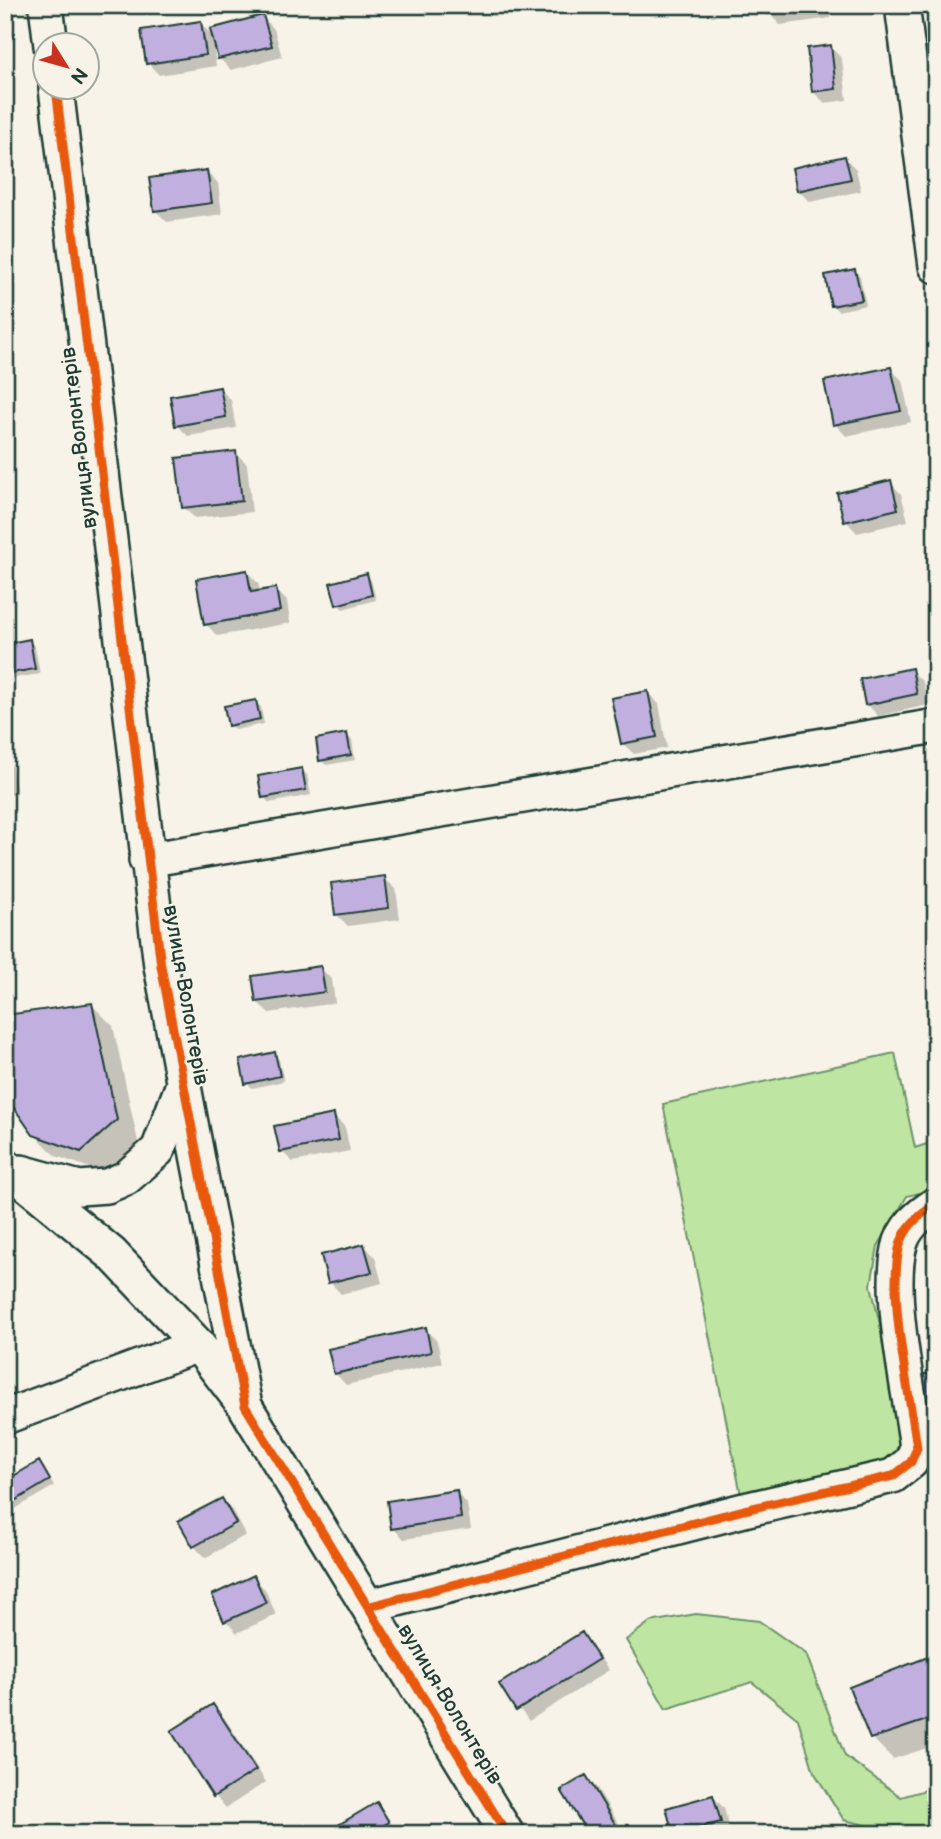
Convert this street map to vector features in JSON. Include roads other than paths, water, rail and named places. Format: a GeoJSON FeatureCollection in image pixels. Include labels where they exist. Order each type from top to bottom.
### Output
{"type":"FeatureCollection","features":[{"type":"Feature","properties":{"kind":"street"},"geometry":{"type":"LineString","coordinates":[[46,5],[49,32]]}},
{"type":"Feature","properties":{"kind":"street"},"geometry":{"type":"LineString","coordinates":[[902,5],[936,266]]}},
{"type":"Feature","properties":{"kind":"street","name":"вулиця Волонтерів"},"geometry":{"type":"LineString","coordinates":[[57,102],[146,860],[161,966],[244,1406],[370,1606],[507,1834]]}},
{"type":"Feature","properties":{"kind":"street"},"geometry":{"type":"LineString","coordinates":[[146,860],[936,726]]}},
{"type":"Feature","properties":{"kind":"street"},"geometry":{"type":"LineString","coordinates":[[7,1167],[79,1188],[107,1186],[126,1178],[158,1150],[183,1084]]}},
{"type":"Feature","properties":{"kind":"street"},"geometry":{"type":"LineString","coordinates":[[7,1167],[112,1254],[198,1345],[244,1406]]}},
{"type":"Feature","properties":{"kind":"street"},"geometry":{"type":"LineString","coordinates":[[370,1606],[744,1510],[894,1476],[911,1462],[917,1448],[896,1291],[899,1247],[915,1218],[936,1204]]}},
{"type":"Feature","properties":{"kind":"street"},"geometry":{"type":"LineString","coordinates":[[5,1417],[198,1345]]}}]}
